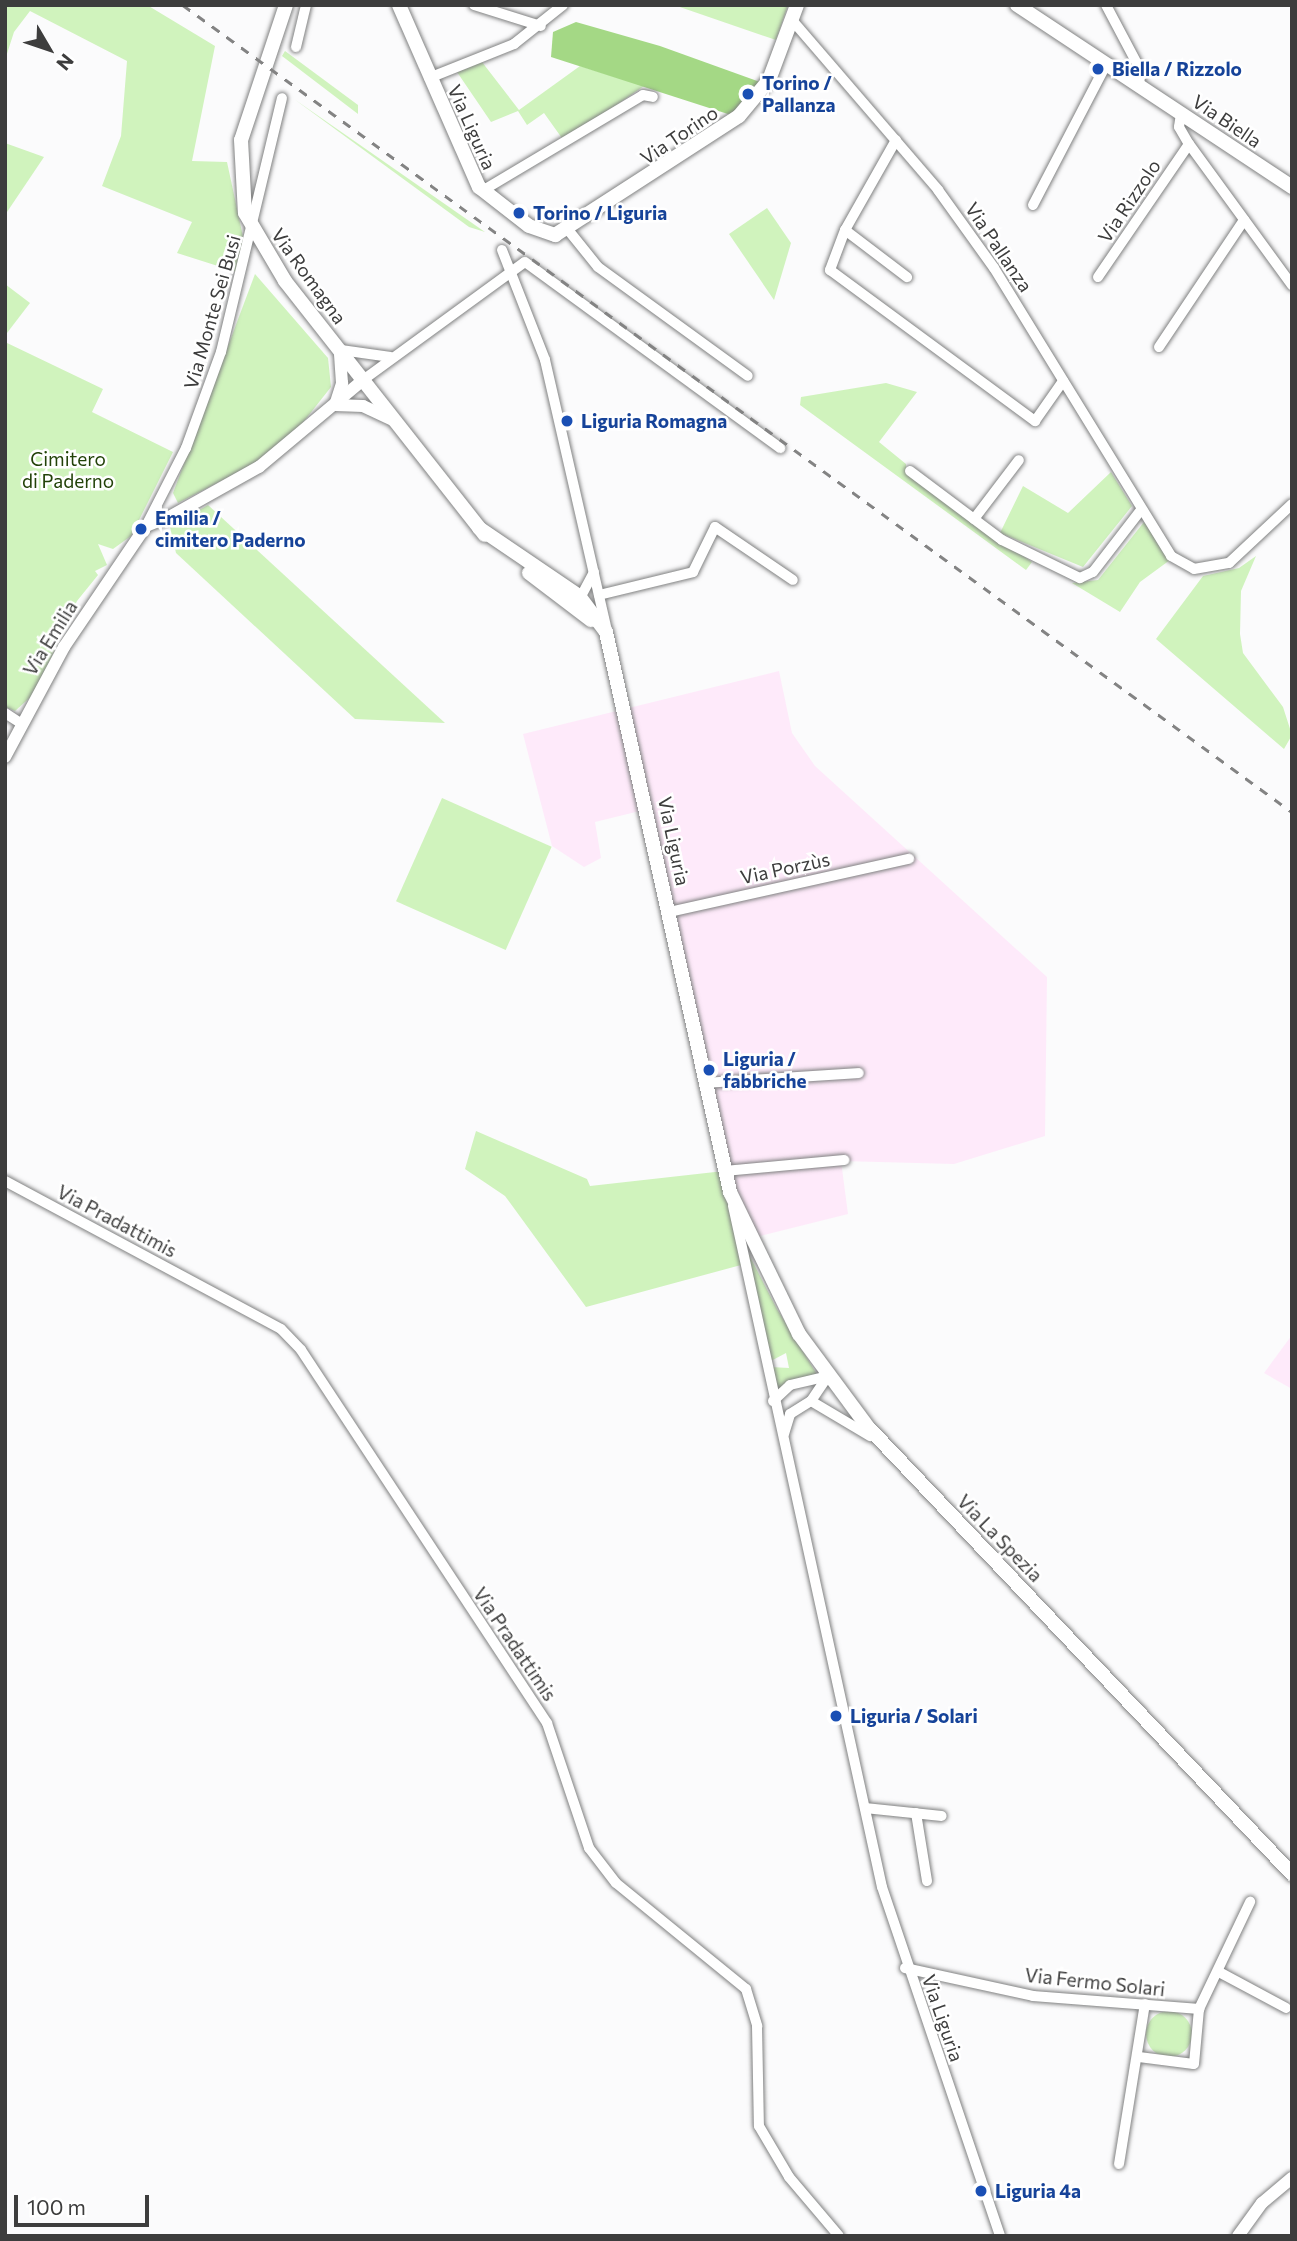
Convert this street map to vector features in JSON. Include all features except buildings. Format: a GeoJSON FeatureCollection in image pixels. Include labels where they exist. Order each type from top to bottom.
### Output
{"type":"FeatureCollection","features":[{"type":"Feature","properties":{"kind":"main road","name":"Via Romagna"},"geometry":{"type":"LineString","coordinates":[[286,5],[240,140],[239,184],[253,232],[339,349],[480,528],[589,609],[611,645]]}},
{"type":"Feature","properties":{"kind":"main road","name":"Via Liguria"},"geometry":{"type":"LineString","coordinates":[[399,5],[429,78],[482,191]]}},
{"type":"Feature","properties":{"kind":"main road","name":"Via Torino"},"geometry":{"type":"LineString","coordinates":[[569,231],[739,116],[769,80],[797,5]]}},
{"type":"Feature","properties":{"kind":"main road","name":"Via Biella"},"geometry":{"type":"LineString","coordinates":[[1017,5],[1292,187]]}},
{"type":"Feature","properties":{"kind":"main road"},"geometry":{"type":"LineString","coordinates":[[482,191],[536,230],[569,231]]}},
{"type":"Feature","properties":{"kind":"main road","name":"Via Liguria"},"geometry":{"type":"LineString","coordinates":[[611,645],[730,1192]]}},
{"type":"Feature","properties":{"kind":"main road","name":"Via La Spezia"},"geometry":{"type":"LineString","coordinates":[[730,1192],[786,1312],[828,1376],[885,1445],[1292,1874]]}},
{"type":"Feature","properties":{"kind":"street"},"geometry":{"type":"LineString","coordinates":[[296,47],[306,5]]}},
{"type":"Feature","properties":{"kind":"street"},"geometry":{"type":"LineString","coordinates":[[474,5],[541,26]]}},
{"type":"Feature","properties":{"kind":"street","name":"Via Liguria"},"geometry":{"type":"LineString","coordinates":[[429,78],[541,26],[563,5]]}},
{"type":"Feature","properties":{"kind":"street"},"geometry":{"type":"LineString","coordinates":[[1106,5],[1140,68],[1133,81]]}},
{"type":"Feature","properties":{"kind":"street","name":"Via Pallanza"},"geometry":{"type":"LineString","coordinates":[[792,20],[895,140],[994,268],[1165,550],[1194,569],[1235,559],[1292,504]]}},
{"type":"Feature","properties":{"kind":"street"},"geometry":{"type":"LineString","coordinates":[[1032,205],[1107,63]]}},
{"type":"Feature","properties":{"kind":"street"},"geometry":{"type":"LineString","coordinates":[[482,191],[643,95],[653,97]]}},
{"type":"Feature","properties":{"kind":"street","name":"Via Monte Sei Busi"},"geometry":{"type":"LineString","coordinates":[[146,526],[203,404],[253,232],[282,98]]}},
{"type":"Feature","properties":{"kind":"street"},"geometry":{"type":"LineString","coordinates":[[1181,114],[1179,127],[1189,144],[1292,285]]}},
{"type":"Feature","properties":{"kind":"street"},"geometry":{"type":"LineString","coordinates":[[895,140],[845,230],[830,270],[1035,421],[1063,381]]}},
{"type":"Feature","properties":{"kind":"street","name":"Via Rizzolo"},"geometry":{"type":"LineString","coordinates":[[1098,278],[1189,144]]}},
{"type":"Feature","properties":{"kind":"street"},"geometry":{"type":"LineString","coordinates":[[1159,347],[1244,220]]}},
{"type":"Feature","properties":{"kind":"street"},"geometry":{"type":"LineString","coordinates":[[845,230],[906,277]]}},
{"type":"Feature","properties":{"kind":"street"},"geometry":{"type":"LineString","coordinates":[[569,231],[598,267],[748,376]]}},
{"type":"Feature","properties":{"kind":"street"},"geometry":{"type":"LineString","coordinates":[[502,250],[545,360],[599,595]]}},
{"type":"Feature","properties":{"kind":"street"},"geometry":{"type":"LineString","coordinates":[[510,271],[525,262],[780,448]]}},
{"type":"Feature","properties":{"kind":"street","name":"Via Emilia"},"geometry":{"type":"LineString","coordinates":[[5,757],[64,647],[146,526],[169,517],[249,474],[392,356],[510,271]]}},
{"type":"Feature","properties":{"kind":"street"},"geometry":{"type":"LineString","coordinates":[[392,356],[374,359],[339,349],[342,383],[334,405],[363,406],[395,421]]}},
{"type":"Feature","properties":{"kind":"street"},"geometry":{"type":"LineString","coordinates":[[974,519],[1018,460]]}},
{"type":"Feature","properties":{"kind":"street"},"geometry":{"type":"LineString","coordinates":[[910,471],[1002,540],[1080,578],[1093,572],[1141,510]]}},
{"type":"Feature","properties":{"kind":"street","name":"Via Emilia"},"geometry":{"type":"LineString","coordinates":[[135,544],[169,517]]}},
{"type":"Feature","properties":{"kind":"street"},"geometry":{"type":"LineString","coordinates":[[589,609],[599,595],[690,574],[715,527],[793,580]]}},
{"type":"Feature","properties":{"kind":"street"},"geometry":{"type":"LineString","coordinates":[[589,609],[594,572]]}},
{"type":"Feature","properties":{"kind":"street"},"geometry":{"type":"LineString","coordinates":[[5,713],[22,724]]}},
{"type":"Feature","properties":{"kind":"street","name":"Via Porzùs"},"geometry":{"type":"LineString","coordinates":[[669,912],[909,859]]}},
{"type":"Feature","properties":{"kind":"street"},"geometry":{"type":"LineString","coordinates":[[705,1083],[859,1073]]}},
{"type":"Feature","properties":{"kind":"street"},"geometry":{"type":"LineString","coordinates":[[724,1171],[845,1160]]}},
{"type":"Feature","properties":{"kind":"street","name":"Via Pradattimis"},"geometry":{"type":"LineString","coordinates":[[5,1181],[281,1329],[301,1350],[547,1723],[571,1806],[595,1857],[636,1900],[715,1957],[746,1989],[757,2026],[759,2126],[789,2177],[839,2236]]}},
{"type":"Feature","properties":{"kind":"street","name":"Via Liguria"},"geometry":{"type":"LineString","coordinates":[[730,1192],[865,1808],[905,1968],[1000,2236]]}},
{"type":"Feature","properties":{"kind":"street"},"geometry":{"type":"LineString","coordinates":[[774,1401],[790,1385],[828,1376]]}},
{"type":"Feature","properties":{"kind":"street"},"geometry":{"type":"LineString","coordinates":[[783,1441],[790,1414],[811,1401],[828,1376]]}},
{"type":"Feature","properties":{"kind":"street"},"geometry":{"type":"LineString","coordinates":[[811,1401],[885,1445]]}},
{"type":"Feature","properties":{"kind":"street"},"geometry":{"type":"LineString","coordinates":[[865,1808],[942,1815]]}},
{"type":"Feature","properties":{"kind":"street"},"geometry":{"type":"LineString","coordinates":[[916,1813],[927,1881]]}},
{"type":"Feature","properties":{"kind":"street"},"geometry":{"type":"LineString","coordinates":[[1139,2057],[1194,2064],[1199,2009],[1219,1972],[1250,1902]]}},
{"type":"Feature","properties":{"kind":"street","name":"Via Fermo Solari"},"geometry":{"type":"LineString","coordinates":[[905,1968],[1032,1996],[1199,2009]]}},
{"type":"Feature","properties":{"kind":"street"},"geometry":{"type":"LineString","coordinates":[[1219,1972],[1286,2008]]}},
{"type":"Feature","properties":{"kind":"street"},"geometry":{"type":"LineString","coordinates":[[1119,2164],[1139,2057],[1145,2004]]}},
{"type":"Feature","properties":{"kind":"street"},"geometry":{"type":"LineString","coordinates":[[1238,2236],[1262,2203],[1292,2178]]}},
{"type":"Feature","properties":{"kind":"shaded area"},"geometry":{"type":"Polygon","coordinates":[[[779,671],[792,733],[815,766],[1047,977],[1045,1136],[954,1164],[841,1161],[848,1214],[756,1237],[730,1175],[652,808],[595,822],[601,858],[584,867],[552,846],[523,734],[779,671]]]}},
{"type":"Feature","properties":{"kind":"shaded area"},"geometry":{"type":"Polygon","coordinates":[[[1292,1335],[1292,1389],[1264,1373],[1292,1335]]]}},
{"type":"Feature","properties":{"kind":"green space"},"geometry":{"type":"Polygon","coordinates":[[[5,5],[147,5],[215,46],[192,161],[227,162],[248,260],[243,274],[177,253],[192,222],[102,186],[121,136],[127,61],[30,11],[14,32],[5,60],[5,5]]]}},
{"type":"Feature","properties":{"kind":"green space"},"geometry":{"type":"Polygon","coordinates":[[[674,5],[788,5],[776,40],[674,5]]]}},
{"type":"Feature","properties":{"kind":"green space"},"geometry":{"type":"Polygon","coordinates":[[[576,22],[660,46],[760,82],[731,115],[551,57],[553,32],[576,22]]]}},
{"type":"Feature","properties":{"kind":"green space"},"geometry":{"type":"Polygon","coordinates":[[[285,51],[358,105],[358,114],[282,56],[285,51]]]}},
{"type":"Feature","properties":{"kind":"green space"},"geometry":{"type":"Polygon","coordinates":[[[482,62],[519,110],[580,66],[644,86],[564,141],[544,113],[527,125],[518,111],[491,122],[457,72],[482,62]]]}},
{"type":"Feature","properties":{"kind":"green space"},"geometry":{"type":"Polygon","coordinates":[[[294,99],[485,232],[469,227],[294,99]]]}},
{"type":"Feature","properties":{"kind":"green space"},"geometry":{"type":"Polygon","coordinates":[[[5,143],[44,157],[5,215],[5,143]]]}},
{"type":"Feature","properties":{"kind":"green space"},"geometry":{"type":"Polygon","coordinates":[[[767,208],[791,243],[774,300],[729,234],[767,208]]]}},
{"type":"Feature","properties":{"kind":"green space"},"geometry":{"type":"Polygon","coordinates":[[[255,274],[328,358],[331,387],[301,425],[256,463],[178,503],[173,493],[255,274]]]}},
{"type":"Feature","properties":{"kind":"green space"},"geometry":{"type":"Polygon","coordinates":[[[5,284],[30,303],[7,333],[5,332],[5,284]]]}},
{"type":"Feature","properties":{"kind":"green space","name":"Cimitero di Paderno"},"geometry":{"type":"Polygon","coordinates":[[[5,342],[103,389],[92,412],[173,452],[131,536],[113,549],[98,544],[107,565],[95,571],[98,575],[77,601],[35,693],[15,711],[5,707],[5,342]]]}},
{"type":"Feature","properties":{"kind":"green space"},"geometry":{"type":"Polygon","coordinates":[[[886,383],[917,392],[879,442],[906,464],[906,474],[1032,562],[1026,570],[800,405],[801,397],[886,383]]]}},
{"type":"Feature","properties":{"kind":"green space"},"geometry":{"type":"Polygon","coordinates":[[[1111,472],[1132,506],[1083,567],[1000,533],[1023,486],[1068,513],[1111,472]]]}},
{"type":"Feature","properties":{"kind":"green space"},"geometry":{"type":"Polygon","coordinates":[[[208,505],[445,723],[355,719],[176,553],[170,527],[208,505]]]}},
{"type":"Feature","properties":{"kind":"green space"},"geometry":{"type":"Polygon","coordinates":[[[1144,522],[1170,560],[1140,582],[1120,612],[1072,583],[1098,580],[1144,522]]]}},
{"type":"Feature","properties":{"kind":"green space"},"geometry":{"type":"Polygon","coordinates":[[[1256,556],[1241,591],[1240,634],[1243,653],[1283,707],[1292,735],[1284,749],[1156,639],[1203,576],[1239,568],[1256,556]]]}},
{"type":"Feature","properties":{"kind":"green space"},"geometry":{"type":"Polygon","coordinates":[[[442,798],[552,847],[506,950],[396,901],[442,798]]]}},
{"type":"Feature","properties":{"kind":"green space"},"geometry":{"type":"Polygon","coordinates":[[[476,1131],[587,1179],[590,1186],[724,1171],[741,1265],[586,1307],[505,1196],[465,1169],[476,1131]]]}},
{"type":"Feature","properties":{"kind":"green space"},"geometry":{"type":"Polygon","coordinates":[[[743,1243],[777,1309],[818,1376],[775,1391],[770,1367],[789,1368],[786,1353],[769,1362],[743,1243]]]}},
{"type":"Feature","properties":{"kind":"green space"},"geometry":{"type":"Polygon","coordinates":[[[1169,2011],[1185,2018],[1192,2034],[1185,2050],[1169,2057],[1153,2050],[1146,2034],[1153,2018],[1169,2011]]]}},
{"type":"Feature","properties":{"kind":"railway"},"geometry":{"type":"LineString","coordinates":[[183,5],[1292,812]]}},
{"type":"Feature","properties":{"kind":"place","name":"Biella / Rizzolo"},"geometry":{"type":"Point","coordinates":[1098,69]}},
{"type":"Feature","properties":{"kind":"place","name":"Torino / Pallanza"},"geometry":{"type":"Point","coordinates":[748,94]}},
{"type":"Feature","properties":{"kind":"place","name":"Torino / Liguria"},"geometry":{"type":"Point","coordinates":[519,213]}},
{"type":"Feature","properties":{"kind":"place","name":"Liguria Romagna"},"geometry":{"type":"Point","coordinates":[567,421]}},
{"type":"Feature","properties":{"kind":"place","name":"Emilia / cimitero Paderno"},"geometry":{"type":"Point","coordinates":[141,529]}},
{"type":"Feature","properties":{"kind":"place","name":"Liguria / fabbriche"},"geometry":{"type":"Point","coordinates":[709,1070]}},
{"type":"Feature","properties":{"kind":"place","name":"Liguria / Solari"},"geometry":{"type":"Point","coordinates":[836,1716]}},
{"type":"Feature","properties":{"kind":"place","name":"Liguria 4a"},"geometry":{"type":"Point","coordinates":[981,2191]}}]}
